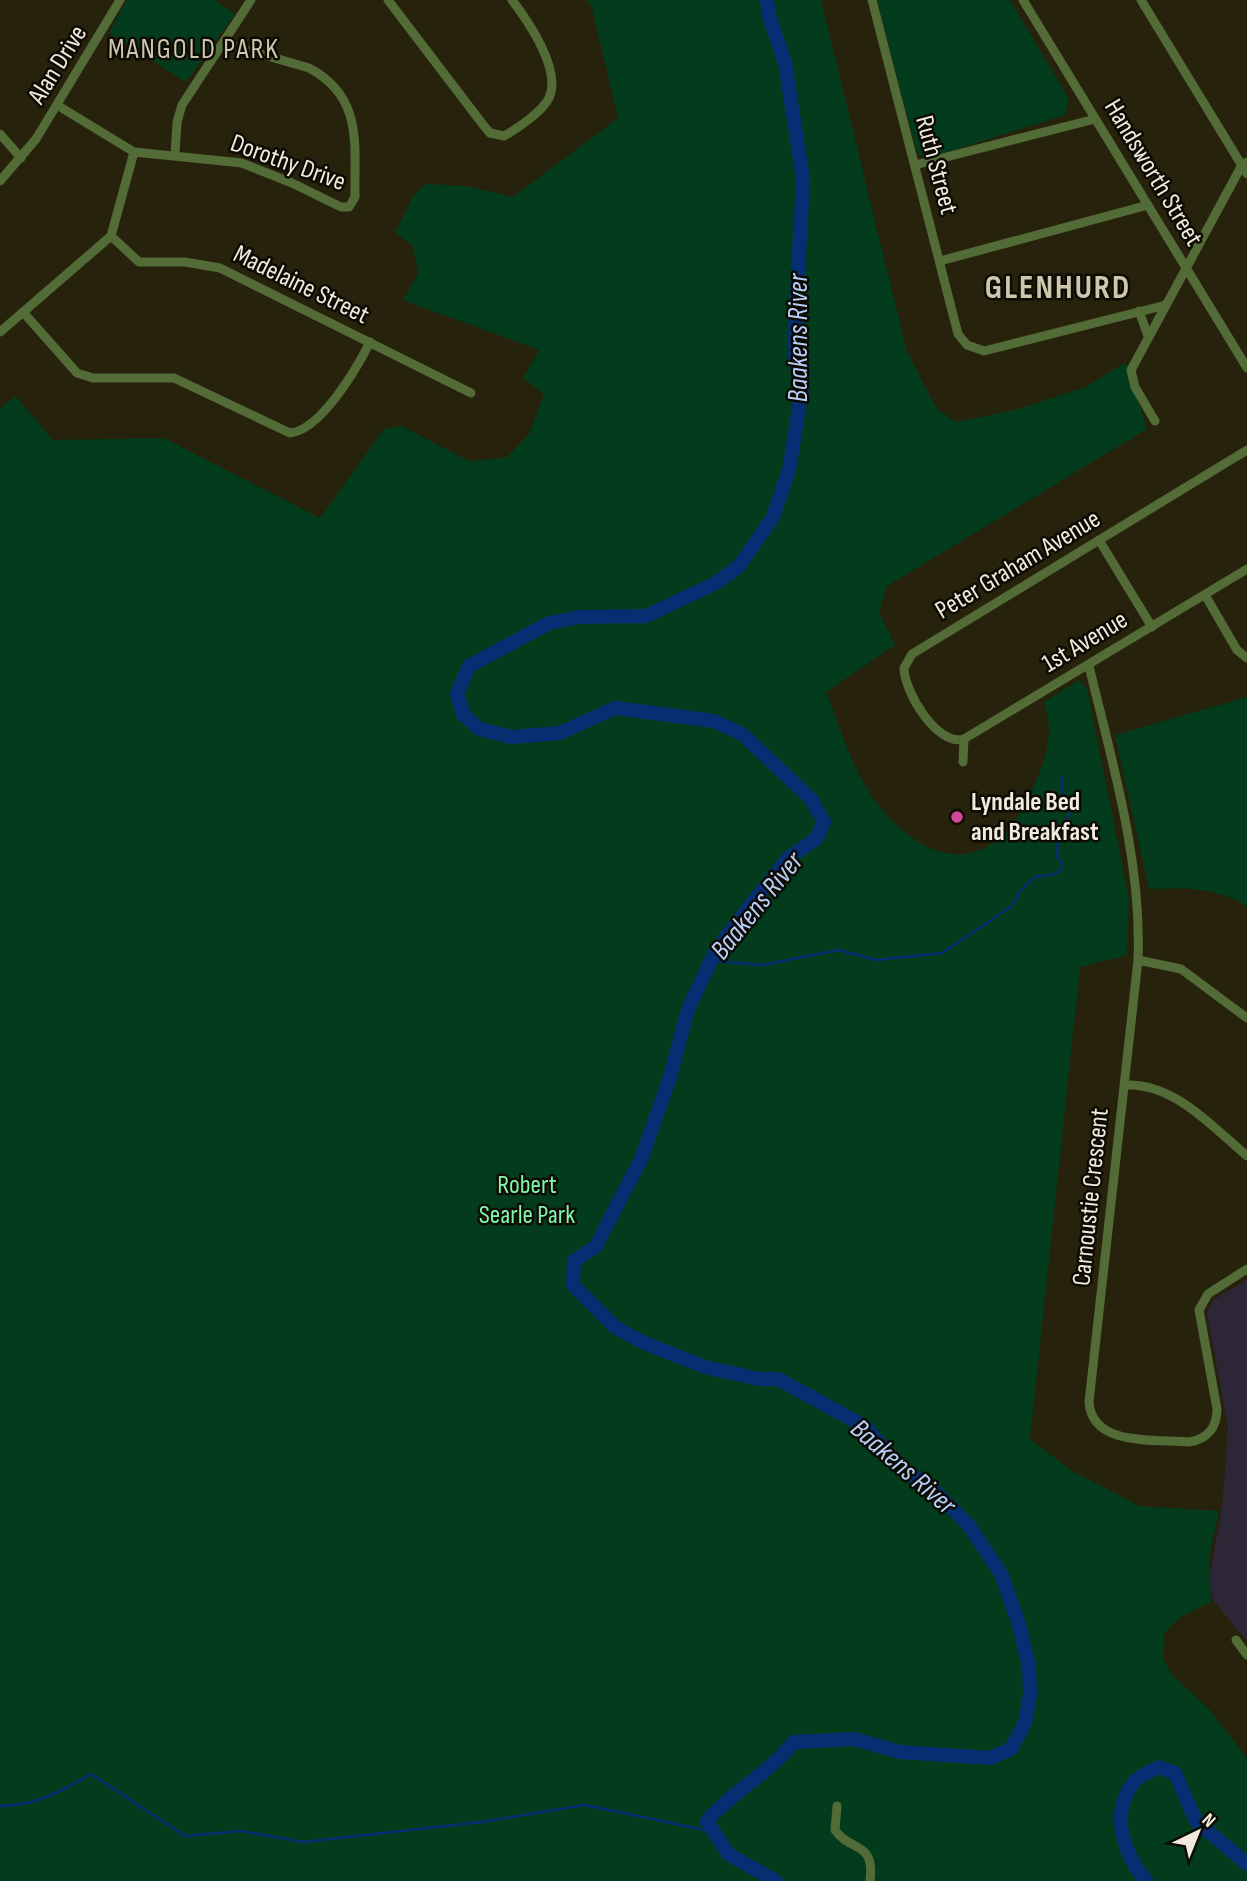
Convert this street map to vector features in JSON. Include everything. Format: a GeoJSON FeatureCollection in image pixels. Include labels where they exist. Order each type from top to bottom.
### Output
{"type":"FeatureCollection","features":[{"type":"Feature","properties":{"kind":"street","name":"Alan Drive"},"geometry":{"type":"LineString","coordinates":[[0,181],[21,158],[57,105],[120,0]]}},
{"type":"Feature","properties":{"kind":"street"},"geometry":{"type":"LineString","coordinates":[[175,154],[177,122],[182,105],[251,0]]}},
{"type":"Feature","properties":{"kind":"street"},"geometry":{"type":"LineString","coordinates":[[388,0],[484,126],[490,133],[504,136],[545,103],[551,92],[540,38],[512,0]]}},
{"type":"Feature","properties":{"kind":"street","name":"Ruth Street"},"geometry":{"type":"LineString","coordinates":[[872,0],[962,339],[972,348],[984,351],[1139,311]]}},
{"type":"Feature","properties":{"kind":"street","name":"Handsworth Street"},"geometry":{"type":"LineString","coordinates":[[1023,0],[1247,368]]}},
{"type":"Feature","properties":{"kind":"street"},"geometry":{"type":"LineString","coordinates":[[1141,0],[1245,167],[1186,267],[1130,372],[1135,387],[1155,421]]}},
{"type":"Feature","properties":{"kind":"street","name":"Dorothy Drive"},"geometry":{"type":"LineString","coordinates":[[57,105],[134,152],[175,154],[242,163],[341,207],[349,207],[355,197],[355,125],[337,93],[321,75],[309,68],[222,43]]}},
{"type":"Feature","properties":{"kind":"street"},"geometry":{"type":"LineString","coordinates":[[915,165],[1095,119]]}},
{"type":"Feature","properties":{"kind":"street"},"geometry":{"type":"LineString","coordinates":[[0,134],[21,158]]}},
{"type":"Feature","properties":{"kind":"street"},"geometry":{"type":"LineString","coordinates":[[0,332],[111,236],[134,152]]}},
{"type":"Feature","properties":{"kind":"street"},"geometry":{"type":"LineString","coordinates":[[940,261],[1148,205]]}},
{"type":"Feature","properties":{"kind":"street","name":"Madelaine Street"},"geometry":{"type":"LineString","coordinates":[[111,236],[139,262],[195,263],[220,268],[471,393]]}},
{"type":"Feature","properties":{"kind":"street"},"geometry":{"type":"LineString","coordinates":[[1148,336],[1139,311],[1166,305]]}},
{"type":"Feature","properties":{"kind":"street"},"geometry":{"type":"LineString","coordinates":[[23,313],[77,373],[93,378],[174,378],[290,433],[306,427],[347,383],[370,342]]}},
{"type":"Feature","properties":{"kind":"street","name":"Peter Graham Avenue"},"geometry":{"type":"LineString","coordinates":[[964,739],[949,740],[935,730],[906,684],[904,668],[908,660],[917,651],[1247,450]]}},
{"type":"Feature","properties":{"kind":"street"},"geometry":{"type":"LineString","coordinates":[[1099,540],[1152,627]]}},
{"type":"Feature","properties":{"kind":"street","name":"1st Avenue"},"geometry":{"type":"LineString","coordinates":[[964,739],[1247,569]]}},
{"type":"Feature","properties":{"kind":"street"},"geometry":{"type":"LineString","coordinates":[[1205,594],[1237,650],[1247,658]]}},
{"type":"Feature","properties":{"kind":"street","name":"Carnoustie Crescent"},"geometry":{"type":"LineString","coordinates":[[1089,666],[1136,881],[1139,960],[1088,1402],[1091,1420],[1099,1429],[1116,1435],[1189,1442],[1200,1440],[1211,1431],[1216,1423],[1217,1409],[1199,1310],[1208,1294],[1247,1269]]}},
{"type":"Feature","properties":{"kind":"street"},"geometry":{"type":"LineString","coordinates":[[963,762],[964,739]]}},
{"type":"Feature","properties":{"kind":"street"},"geometry":{"type":"LineString","coordinates":[[1139,960],[1181,969],[1247,1018]]}},
{"type":"Feature","properties":{"kind":"street"},"geometry":{"type":"LineString","coordinates":[[1125,1085],[1142,1084],[1169,1093],[1247,1156]]}},
{"type":"Feature","properties":{"kind":"street"},"geometry":{"type":"LineString","coordinates":[[1236,1640],[1247,1655]]}},
{"type":"Feature","properties":{"kind":"street"},"geometry":{"type":"LineString","coordinates":[[836,1806],[835,1830],[865,1850],[870,1865],[870,1881]]}},
{"type":"Feature","properties":{"kind":"shaded area"},"geometry":{"type":"Polygon","coordinates":[[[1247,1280],[1247,1641],[1213,1600],[1209,1579],[1222,1509],[1228,1427],[1207,1313],[1213,1300],[1247,1280]]]}},
{"type":"Feature","properties":{"kind":"green space"},"geometry":{"type":"Polygon","coordinates":[[[127,0],[214,0],[235,14],[186,82],[109,33],[127,0]]]}},
{"type":"Feature","properties":{"kind":"green space","name":"Robert Searle Park"},"geometry":{"type":"Polygon","coordinates":[[[587,0],[821,0],[907,352],[937,409],[956,422],[1015,410],[1086,387],[1126,362],[1147,429],[887,586],[879,612],[895,645],[826,692],[857,771],[884,812],[905,833],[926,846],[947,853],[966,854],[985,848],[1002,835],[1018,816],[1032,790],[1048,741],[1049,726],[1044,702],[1079,680],[1087,689],[1129,898],[1127,955],[1080,967],[1030,1439],[1071,1470],[1139,1506],[1219,1511],[1209,1558],[1211,1602],[1180,1617],[1165,1632],[1163,1657],[1172,1675],[1210,1710],[1247,1758],[1247,1881],[0,1881],[0,409],[15,396],[53,440],[164,438],[320,518],[384,429],[401,426],[469,461],[506,458],[529,434],[544,394],[523,378],[539,350],[403,300],[418,274],[413,246],[395,232],[414,195],[426,184],[466,186],[513,197],[618,118],[592,8],[587,0]]]}},
{"type":"Feature","properties":{"kind":"green space"},"geometry":{"type":"Polygon","coordinates":[[[877,0],[1010,0],[1069,99],[1065,115],[929,158],[921,156],[916,150],[877,0]]]}},
{"type":"Feature","properties":{"kind":"green space"},"geometry":{"type":"Polygon","coordinates":[[[1247,697],[1247,907],[1213,892],[1149,889],[1115,735],[1247,697]]]}},
{"type":"Feature","properties":{"kind":"waterway","name":"Baakens River"},"geometry":{"type":"LineString","coordinates":[[767,0],[769,16],[785,63],[803,179],[794,353],[802,389],[789,470],[773,517],[739,566],[716,583],[646,616],[580,617],[549,623],[469,666],[457,694],[463,714],[479,729],[511,737],[560,733],[615,708],[714,721],[742,734],[811,799],[824,822],[816,839],[788,858],[717,948],[688,1009],[670,1077],[642,1157],[596,1246],[574,1261],[573,1285],[615,1327],[642,1342],[705,1367],[759,1379],[778,1379],[866,1427],[897,1465],[933,1489],[970,1527],[1001,1574],[1018,1621],[1029,1666],[1030,1695],[1025,1723],[1011,1749],[990,1758],[900,1752],[854,1739],[794,1742],[773,1764],[728,1800],[707,1821],[728,1854],[776,1881]]}},
{"type":"Feature","properties":{"kind":"waterway"},"geometry":{"type":"LineString","coordinates":[[713,961],[762,965],[839,950],[876,960],[942,953],[1012,906],[1020,891],[1036,876],[1052,875],[1061,869],[1063,865],[1057,857],[1058,837],[1073,806],[1062,795],[1062,776]]}},
{"type":"Feature","properties":{"kind":"waterway","name":"Baakens River"},"geometry":{"type":"LineString","coordinates":[[1146,1881],[1131,1858],[1122,1832],[1121,1819],[1127,1793],[1135,1781],[1159,1767],[1175,1773],[1196,1821],[1247,1864]]}},
{"type":"Feature","properties":{"kind":"waterway"},"geometry":{"type":"LineString","coordinates":[[0,1806],[37,1800],[59,1792],[91,1774],[185,1836],[241,1831],[303,1842],[481,1822],[585,1805],[714,1832]]}},
{"type":"Feature","properties":{"kind":"place","name":"Lyndale Bed and Breakfast"},"geometry":{"type":"Point","coordinates":[957,817]}},
{"type":"Feature","properties":{"kind":"district","name":"MANGOLD PARK"},"geometry":{"type":"Point","coordinates":[194,49]}},
{"type":"Feature","properties":{"kind":"district","name":"GLENHURD"},"geometry":{"type":"Point","coordinates":[1058,288]}}]}
